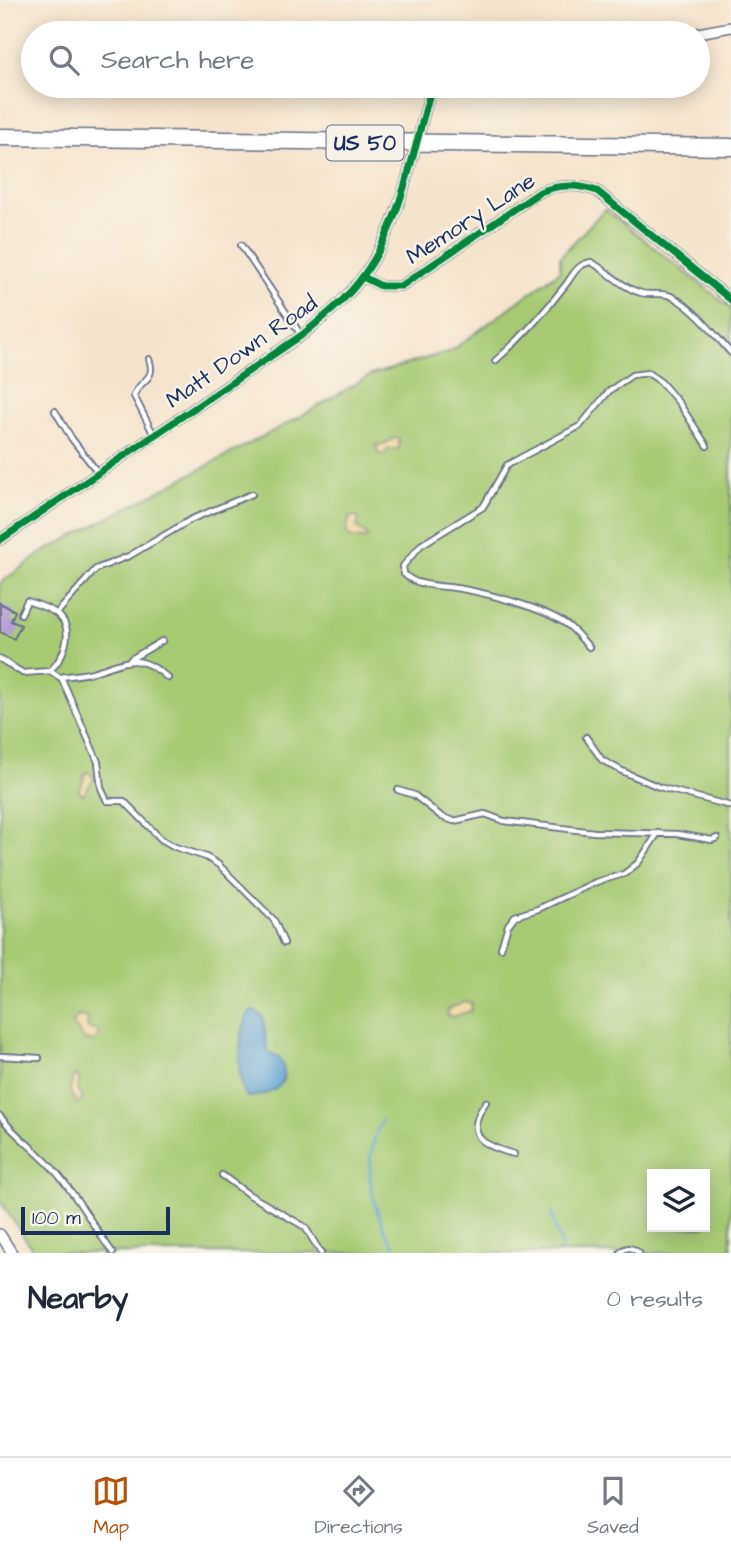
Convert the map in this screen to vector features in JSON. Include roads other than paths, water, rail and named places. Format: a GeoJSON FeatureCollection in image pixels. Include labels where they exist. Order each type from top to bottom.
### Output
{"type":"FeatureCollection","features":[{"type":"Feature","properties":{"kind":"highway","name":"US 50"},"geometry":{"type":"LineString","coordinates":[[0,137],[731,147]]}},
{"type":"Feature","properties":{"kind":"street"},"geometry":{"type":"LineString","coordinates":[[710,31],[731,27]]}},
{"type":"Feature","properties":{"kind":"street","name":"Matt Down Road"},"geometry":{"type":"LineString","coordinates":[[0,540],[302,335],[332,311],[363,277],[393,221],[428,98]]}},
{"type":"Feature","properties":{"kind":"street","name":"Memory Lane"},"geometry":{"type":"LineString","coordinates":[[363,277],[381,286],[401,286],[540,192],[562,186],[583,186],[597,191],[731,300]]}},
{"type":"Feature","properties":{"kind":"street"},"geometry":{"type":"LineString","coordinates":[[0,1234],[12,1253]]}},
{"type":"Feature","properties":{"kind":"lane"},"geometry":{"type":"LineString","coordinates":[[241,245],[302,335]]}},
{"type":"Feature","properties":{"kind":"lane"},"geometry":{"type":"LineString","coordinates":[[495,361],[526,333],[580,266],[591,262],[611,278],[641,293],[674,297],[708,326],[731,353]]}},
{"type":"Feature","properties":{"kind":"lane"},"geometry":{"type":"LineString","coordinates":[[149,359],[151,373],[135,391],[134,396],[155,435]]}},
{"type":"Feature","properties":{"kind":"lane"},"geometry":{"type":"LineString","coordinates":[[589,647],[570,627],[558,620],[519,604],[475,592],[416,582],[404,575],[403,566],[421,545],[483,507],[508,465],[580,426],[609,391],[632,375],[648,373],[661,382],[679,403],[707,446]]}},
{"type":"Feature","properties":{"kind":"lane"},"geometry":{"type":"LineString","coordinates":[[55,411],[99,474]]}},
{"type":"Feature","properties":{"kind":"lane"},"geometry":{"type":"LineString","coordinates":[[57,613],[96,569],[129,556],[192,519],[252,494]]}},
{"type":"Feature","properties":{"kind":"lane"},"geometry":{"type":"LineString","coordinates":[[21,614],[27,601],[57,613],[66,629],[66,644],[60,659],[50,671]]}},
{"type":"Feature","properties":{"kind":"lane"},"geometry":{"type":"LineString","coordinates":[[59,677],[90,673],[131,660],[162,641]]}},
{"type":"Feature","properties":{"kind":"lane"},"geometry":{"type":"LineString","coordinates":[[0,659],[23,673],[50,671],[59,677],[68,689],[98,762],[101,788],[107,801],[124,801],[161,839],[219,865],[274,920],[284,943]]}},
{"type":"Feature","properties":{"kind":"lane"},"geometry":{"type":"LineString","coordinates":[[131,660],[152,666],[168,678]]}},
{"type":"Feature","properties":{"kind":"lane"},"geometry":{"type":"LineString","coordinates":[[586,737],[602,760],[622,771],[659,787],[731,806]]}},
{"type":"Feature","properties":{"kind":"lane"},"geometry":{"type":"LineString","coordinates":[[398,790],[414,795],[442,817],[454,821],[485,814],[498,820],[594,832],[658,833],[712,840],[717,838]]}},
{"type":"Feature","properties":{"kind":"lane"},"geometry":{"type":"LineString","coordinates":[[500,948],[508,925],[515,916],[538,909],[596,882],[624,874],[638,863],[658,833]]}},
{"type":"Feature","properties":{"kind":"lane"},"geometry":{"type":"LineString","coordinates":[[0,1056],[39,1058]]}},
{"type":"Feature","properties":{"kind":"lane"},"geometry":{"type":"LineString","coordinates":[[486,1102],[477,1123],[479,1137],[490,1147],[514,1154]]}},
{"type":"Feature","properties":{"kind":"lane"},"geometry":{"type":"LineString","coordinates":[[0,1116],[22,1141],[56,1172],[113,1253]]}},
{"type":"Feature","properties":{"kind":"lane"},"geometry":{"type":"LineString","coordinates":[[222,1175],[304,1227],[321,1253]]}},
{"type":"Feature","properties":{"kind":"lane"},"geometry":{"type":"LineString","coordinates":[[620,1253],[626,1248],[639,1253]]}},
{"type":"Feature","properties":{"kind":"water"},"geometry":{"type":"Polygon","coordinates":[[[255,1011],[263,1017],[267,1049],[280,1059],[284,1076],[277,1088],[271,1092],[247,1097],[241,1079],[241,1042],[246,1020],[250,1012],[255,1011]]]}},
{"type":"Feature","properties":{"kind":"waterway"},"geometry":{"type":"LineString","coordinates":[[382,1120],[371,1154],[372,1188],[381,1221],[398,1253]]}},
{"type":"Feature","properties":{"kind":"waterway"},"geometry":{"type":"LineString","coordinates":[[552,1212],[562,1253]]}}]}
